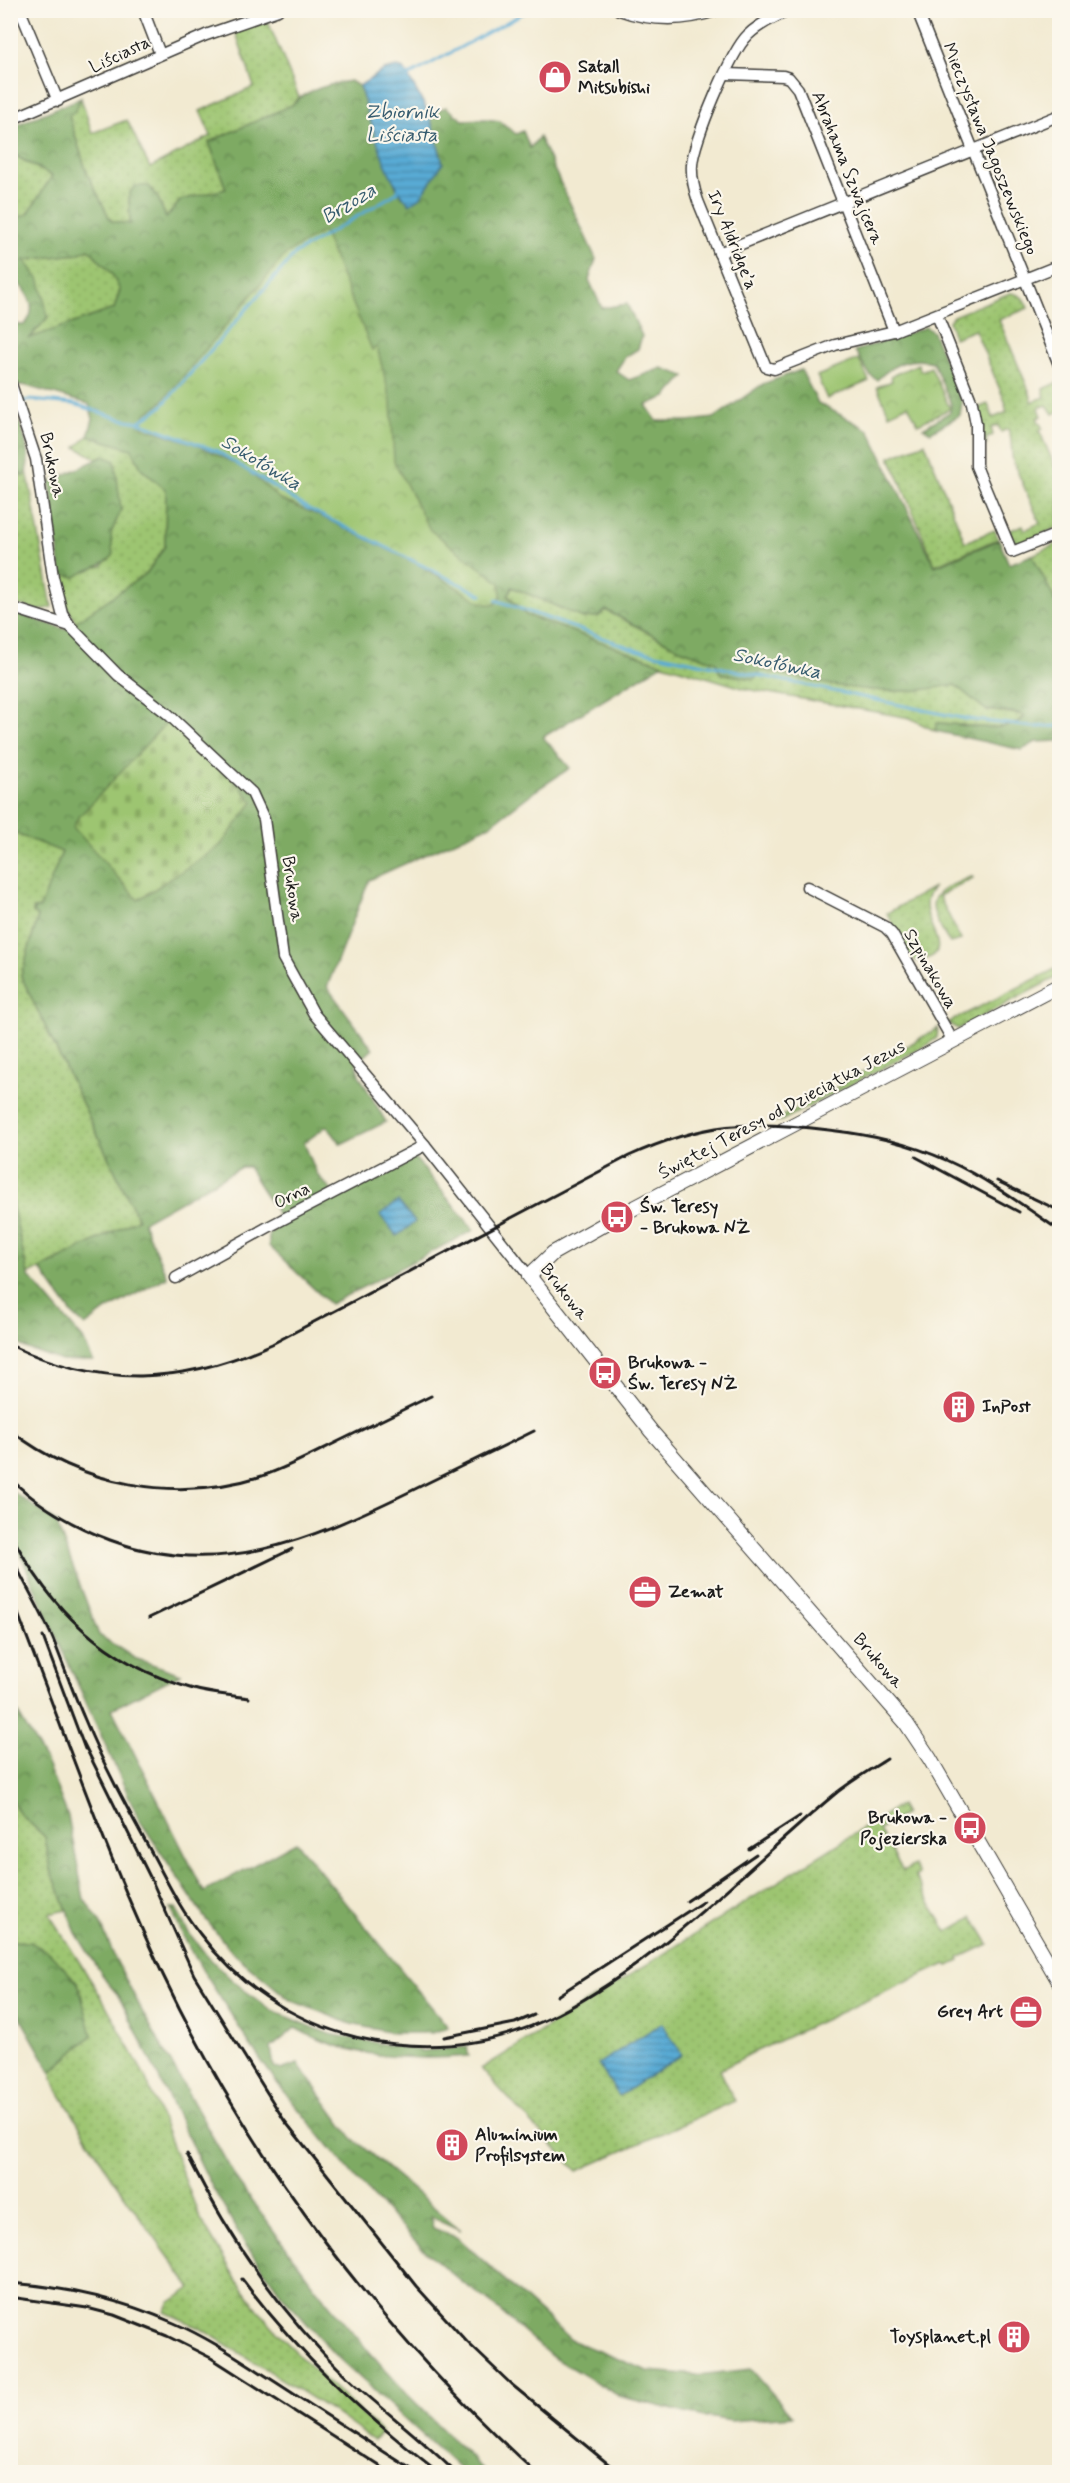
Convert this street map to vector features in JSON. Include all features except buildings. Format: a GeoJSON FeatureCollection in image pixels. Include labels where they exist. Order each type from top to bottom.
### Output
{"type":"FeatureCollection","features":[{"type":"Feature","properties":{"kind":"street"},"geometry":{"type":"LineString","coordinates":[[20,10],[58,101]]}},
{"type":"Feature","properties":{"kind":"street"},"geometry":{"type":"LineString","coordinates":[[143,10],[160,54]]}},
{"type":"Feature","properties":{"kind":"street","name":"Liściasta"},"geometry":{"type":"LineString","coordinates":[[10,120],[58,101],[160,54],[256,16],[278,10]]}},
{"type":"Feature","properties":{"kind":"street"},"geometry":{"type":"LineString","coordinates":[[619,10],[650,19],[667,20],[718,10]]}},
{"type":"Feature","properties":{"kind":"street","name":"Iry Aldridge’a"},"geometry":{"type":"LineString","coordinates":[[791,10],[749,34],[737,50],[698,140],[692,166],[695,193],[764,365],[769,369],[835,345],[894,331]]}},
{"type":"Feature","properties":{"kind":"street","name":"Mieczysława Jagoszewskiego"},"geometry":{"type":"LineString","coordinates":[[916,11],[1059,367]]}},
{"type":"Feature","properties":{"kind":"street","name":"Abrahama Szwajcera"},"geometry":{"type":"LineString","coordinates":[[726,74],[783,76],[793,83],[894,331]]}},
{"type":"Feature","properties":{"kind":"street"},"geometry":{"type":"LineString","coordinates":[[719,253],[1059,115]]}},
{"type":"Feature","properties":{"kind":"street"},"geometry":{"type":"LineString","coordinates":[[894,331],[1059,265]]}},
{"type":"Feature","properties":{"kind":"street"},"geometry":{"type":"LineString","coordinates":[[937,315],[972,403],[976,424],[976,466],[1012,552],[1059,533]]}},
{"type":"Feature","properties":{"kind":"street","name":"Brukowa"},"geometry":{"type":"LineString","coordinates":[[10,381],[36,459],[59,607],[70,626],[118,675],[168,714],[235,776],[257,800],[264,819],[283,958],[314,1014],[425,1145],[651,1431],[893,1706],[930,1759],[1059,1983]]}},
{"type":"Feature","properties":{"kind":"street","name":"Brukowa"},"geometry":{"type":"LineString","coordinates":[[10,607],[70,626]]}},
{"type":"Feature","properties":{"kind":"street","name":"Szpinakowa"},"geometry":{"type":"LineString","coordinates":[[807,887],[885,927],[892,934],[953,1041]]}},
{"type":"Feature","properties":{"kind":"street","name":"Świętej Teresy od Dzieciątka Jezus"},"geometry":{"type":"LineString","coordinates":[[529,1276],[548,1257],[571,1242],[1059,985]]}},
{"type":"Feature","properties":{"kind":"street","name":"Orna"},"geometry":{"type":"LineString","coordinates":[[176,1278],[425,1145]]}},
{"type":"Feature","properties":{"kind":"green space"},"geometry":{"type":"Polygon","coordinates":[[[267,19],[299,97],[292,105],[209,142],[226,189],[181,200],[166,218],[158,198],[129,194],[130,224],[111,221],[87,173],[69,116],[75,111],[81,98],[92,133],[127,120],[150,168],[211,136],[200,111],[254,87],[235,30],[267,19]]]}},
{"type":"Feature","properties":{"kind":"green space"},"geometry":{"type":"Polygon","coordinates":[[[350,81],[359,86],[398,192],[443,163],[429,113],[446,107],[463,120],[500,121],[516,134],[523,131],[530,148],[539,137],[596,259],[589,280],[602,308],[627,304],[642,336],[638,349],[625,357],[616,371],[629,380],[662,368],[685,376],[666,397],[646,405],[657,421],[714,418],[763,384],[801,370],[818,403],[869,430],[935,566],[999,540],[1009,564],[1032,555],[1059,608],[1059,741],[1036,742],[1022,750],[935,731],[937,723],[997,727],[1008,726],[1025,716],[1018,713],[986,710],[955,685],[886,691],[833,685],[762,670],[754,679],[720,673],[716,662],[680,649],[606,610],[598,617],[583,618],[512,587],[508,596],[526,615],[663,664],[543,737],[570,768],[490,825],[369,880],[327,987],[373,1049],[356,1064],[360,1077],[386,1122],[341,1144],[327,1126],[304,1143],[317,1174],[337,1197],[414,1157],[474,1230],[330,1304],[269,1246],[269,1233],[277,1228],[277,1213],[248,1167],[241,1167],[143,1222],[167,1277],[105,1311],[85,1326],[73,1315],[40,1269],[138,1219],[21,976],[38,917],[33,913],[34,909],[40,908],[62,852],[11,832],[11,612],[65,629],[147,573],[165,546],[166,490],[141,468],[132,449],[88,436],[93,419],[89,404],[23,385],[11,387],[11,324],[24,325],[29,318],[31,305],[21,285],[11,274],[10,175],[15,195],[15,219],[28,214],[52,176],[11,153],[11,127],[81,98],[75,111],[69,116],[87,173],[111,221],[130,224],[129,194],[135,186],[149,186],[158,198],[166,218],[181,200],[226,189],[209,142],[292,105],[304,95],[326,86],[350,81]],[[89,249],[77,254],[25,260],[40,281],[48,317],[30,338],[114,309],[120,290],[112,274],[89,249]]]}},
{"type":"Feature","properties":{"kind":"green space"},"geometry":{"type":"Polygon","coordinates":[[[10,153],[52,176],[28,214],[14,219],[13,194],[10,153]]]}},
{"type":"Feature","properties":{"kind":"green space"},"geometry":{"type":"Polygon","coordinates":[[[323,231],[372,350],[377,347],[391,402],[394,461],[430,530],[500,583],[501,596],[494,605],[482,603],[420,565],[318,515],[281,500],[246,469],[196,444],[142,427],[145,414],[159,405],[286,254],[323,231]]]}},
{"type":"Feature","properties":{"kind":"green space"},"geometry":{"type":"Polygon","coordinates":[[[89,249],[112,274],[120,290],[114,309],[29,339],[48,317],[25,260],[77,254],[89,249]]]}},
{"type":"Feature","properties":{"kind":"green space"},"geometry":{"type":"Polygon","coordinates":[[[1010,293],[1022,297],[1028,308],[999,320],[1032,402],[1045,397],[1043,389],[1058,382],[1059,411],[1053,414],[1047,405],[1039,408],[1042,416],[1037,418],[1043,429],[1039,430],[1059,476],[1059,527],[1022,542],[1014,541],[1009,531],[1023,525],[1025,530],[1040,523],[1013,462],[1008,429],[1001,432],[998,425],[991,428],[993,435],[986,439],[987,444],[983,446],[978,408],[988,404],[993,418],[1007,412],[1006,404],[975,330],[954,338],[949,321],[953,316],[1010,293]]]}},
{"type":"Feature","properties":{"kind":"green space"},"geometry":{"type":"Polygon","coordinates":[[[926,327],[933,332],[962,402],[960,415],[931,432],[923,428],[950,412],[951,404],[933,362],[917,360],[903,363],[890,369],[877,380],[870,375],[855,351],[926,327]]]}},
{"type":"Feature","properties":{"kind":"green space"},"geometry":{"type":"Polygon","coordinates":[[[859,359],[869,381],[827,399],[817,376],[859,359]]]}},
{"type":"Feature","properties":{"kind":"green space"},"geometry":{"type":"Polygon","coordinates":[[[918,364],[921,371],[931,367],[950,409],[918,424],[908,405],[889,414],[877,387],[892,381],[891,376],[918,364]]]}},
{"type":"Feature","properties":{"kind":"green space"},"geometry":{"type":"Polygon","coordinates":[[[11,412],[15,412],[28,453],[27,470],[24,477],[18,471],[11,455],[11,412]]]}},
{"type":"Feature","properties":{"kind":"green space"},"geometry":{"type":"Polygon","coordinates":[[[88,436],[132,449],[141,468],[166,490],[165,546],[147,573],[76,622],[62,599],[61,574],[76,577],[88,568],[103,566],[111,533],[121,510],[104,456],[97,459],[76,447],[88,436]]]}},
{"type":"Feature","properties":{"kind":"green space"},"geometry":{"type":"Polygon","coordinates":[[[925,443],[965,542],[995,530],[998,539],[935,565],[890,457],[925,443]]]}},
{"type":"Feature","properties":{"kind":"green space"},"geometry":{"type":"Polygon","coordinates":[[[104,456],[115,461],[121,510],[111,533],[113,556],[76,577],[61,574],[50,482],[104,456]]]}},
{"type":"Feature","properties":{"kind":"green space"},"geometry":{"type":"Polygon","coordinates":[[[10,459],[14,469],[24,477],[27,470],[52,607],[39,611],[11,602],[10,459]]]}},
{"type":"Feature","properties":{"kind":"green space"},"geometry":{"type":"Polygon","coordinates":[[[1059,543],[1059,608],[1032,555],[1059,543]]]}},
{"type":"Feature","properties":{"kind":"green space"},"geometry":{"type":"Polygon","coordinates":[[[512,587],[583,618],[605,610],[680,649],[716,662],[720,673],[753,679],[762,670],[870,690],[906,691],[955,685],[986,710],[1025,715],[1018,722],[997,728],[938,723],[935,731],[910,718],[746,689],[663,664],[526,615],[508,595],[512,587]]]}},
{"type":"Feature","properties":{"kind":"green space"},"geometry":{"type":"Polygon","coordinates":[[[10,719],[62,852],[40,908],[33,911],[38,917],[21,976],[138,1219],[28,1275],[10,1198],[10,719]]]}},
{"type":"Feature","properties":{"kind":"green space"},"geometry":{"type":"Polygon","coordinates":[[[168,721],[241,788],[253,802],[220,846],[138,900],[73,827],[78,818],[168,721]]]}},
{"type":"Feature","properties":{"kind":"green space"},"geometry":{"type":"Polygon","coordinates":[[[972,876],[973,878],[939,896],[961,940],[950,943],[934,912],[935,897],[946,888],[972,876]]]}},
{"type":"Feature","properties":{"kind":"green space"},"geometry":{"type":"Polygon","coordinates":[[[934,887],[927,898],[926,909],[937,942],[937,950],[931,957],[917,961],[910,957],[887,913],[934,887]]]}},
{"type":"Feature","properties":{"kind":"green space"},"geometry":{"type":"Polygon","coordinates":[[[1059,967],[1059,976],[958,1029],[947,1023],[1059,967]]]}},
{"type":"Feature","properties":{"kind":"green space"},"geometry":{"type":"Polygon","coordinates":[[[938,1028],[937,1037],[929,1044],[781,1121],[773,1121],[834,1089],[938,1028]]]}},
{"type":"Feature","properties":{"kind":"green space"},"geometry":{"type":"Polygon","coordinates":[[[11,1198],[28,1275],[83,1339],[93,1361],[62,1361],[11,1341],[11,1198]]]}},
{"type":"Feature","properties":{"kind":"green space"},"geometry":{"type":"Polygon","coordinates":[[[10,1487],[13,1492],[56,1522],[99,1635],[134,1658],[181,1674],[112,1709],[204,1892],[296,1842],[448,2027],[433,2033],[393,2033],[351,2024],[290,2000],[232,1952],[204,1917],[140,1821],[44,1610],[11,1531],[10,1487]]]}},
{"type":"Feature","properties":{"kind":"green space"},"geometry":{"type":"Polygon","coordinates":[[[10,1700],[45,1759],[68,1816],[84,1899],[100,1922],[142,2011],[238,2182],[315,2287],[360,2341],[407,2394],[485,2472],[463,2472],[333,2353],[282,2295],[245,2244],[211,2185],[119,1996],[106,1981],[76,1933],[51,1870],[45,1837],[20,1814],[11,1798],[10,1700]]]}},
{"type":"Feature","properties":{"kind":"green space"},"geometry":{"type":"Polygon","coordinates":[[[10,1798],[20,1814],[45,1837],[51,1870],[67,1910],[49,1914],[102,1998],[145,2076],[199,2216],[236,2279],[260,2312],[296,2353],[381,2432],[374,2441],[329,2409],[200,2328],[165,2312],[169,2303],[191,2288],[111,2177],[55,2085],[51,2072],[92,2035],[30,1942],[11,1941],[10,1798]]]}},
{"type":"Feature","properties":{"kind":"green space"},"geometry":{"type":"Polygon","coordinates":[[[900,1805],[905,1814],[879,1830],[903,1871],[914,1865],[919,1874],[915,1877],[947,1932],[973,1917],[989,1944],[959,1958],[960,1961],[948,1966],[946,1964],[720,2070],[735,2101],[577,2171],[481,2069],[900,1805]]]}},
{"type":"Feature","properties":{"kind":"green space"},"geometry":{"type":"Polygon","coordinates":[[[171,1908],[176,1908],[188,1932],[208,1957],[233,1981],[269,2009],[329,2034],[422,2051],[467,2047],[469,2056],[424,2058],[380,2055],[337,2046],[295,2028],[271,2048],[274,2067],[281,2070],[298,2064],[351,2137],[461,2230],[430,2216],[433,2228],[458,2238],[571,2340],[648,2371],[698,2375],[751,2369],[792,2416],[731,2421],[689,2414],[619,2396],[551,2356],[485,2298],[464,2284],[421,2247],[357,2180],[278,2084],[253,2049],[202,1969],[183,1936],[171,1908]]]}},
{"type":"Feature","properties":{"kind":"green space"},"geometry":{"type":"Polygon","coordinates":[[[11,1941],[30,1942],[50,1953],[78,1983],[92,2035],[51,2072],[11,2001],[11,1941]]]}},
{"type":"Feature","properties":{"kind":"water","name":"Zbiornik Liściasta"},"geometry":{"type":"Polygon","coordinates":[[[397,67],[404,69],[429,113],[443,163],[420,198],[409,204],[385,163],[359,86],[384,70],[397,67]]]}},
{"type":"Feature","properties":{"kind":"water"},"geometry":{"type":"Polygon","coordinates":[[[398,1201],[415,1222],[397,1236],[380,1215],[398,1201]]]}},
{"type":"Feature","properties":{"kind":"water"},"geometry":{"type":"Polygon","coordinates":[[[662,2023],[682,2055],[619,2096],[598,2064],[662,2023]]]}},
{"type":"Feature","properties":{"kind":"waterway","name":"Brzoza"},"geometry":{"type":"LineString","coordinates":[[408,81],[408,76],[529,10]]}},
{"type":"Feature","properties":{"kind":"waterway","name":"Brzoza"},"geometry":{"type":"LineString","coordinates":[[139,422],[161,407],[296,253],[398,192],[398,189]]}},
{"type":"Feature","properties":{"kind":"waterway","name":"Sokołówka"},"geometry":{"type":"LineString","coordinates":[[10,404],[30,400],[74,404],[121,419],[139,422],[217,451],[307,508],[482,595]]}},
{"type":"Feature","properties":{"kind":"waterway","name":"Sokołówka"},"geometry":{"type":"LineString","coordinates":[[496,600],[637,650],[967,719],[1033,727],[1060,726]]}},
{"type":"Feature","properties":{"kind":"railway"},"geometry":{"type":"LineString","coordinates":[[10,1345],[77,1369],[141,1376],[173,1374],[205,1368],[238,1358],[272,1344],[629,1156],[681,1136],[727,1126],[775,1125],[829,1130],[860,1134],[904,1145],[963,1168],[1006,1193],[1060,1231]]}},
{"type":"Feature","properties":{"kind":"railway"},"geometry":{"type":"LineString","coordinates":[[916,1157],[1019,1212]]}},
{"type":"Feature","properties":{"kind":"railway"},"geometry":{"type":"LineString","coordinates":[[997,1181],[1060,1211]]}},
{"type":"Feature","properties":{"kind":"railway"},"geometry":{"type":"LineString","coordinates":[[10,1430],[67,1465],[98,1476],[130,1484],[163,1488],[196,1488],[229,1484],[271,1473],[431,1396]]}},
{"type":"Feature","properties":{"kind":"railway"},"geometry":{"type":"LineString","coordinates":[[10,1478],[32,1498],[57,1514],[110,1540],[150,1551],[188,1556],[226,1555],[263,1549],[335,1526],[534,1431]]}},
{"type":"Feature","properties":{"kind":"railway"},"geometry":{"type":"LineString","coordinates":[[10,1532],[43,1586],[62,1609],[106,1648],[132,1664],[190,1688],[249,1698]]}},
{"type":"Feature","properties":{"kind":"railway"},"geometry":{"type":"LineString","coordinates":[[149,1618],[292,1549]]}},
{"type":"Feature","properties":{"kind":"railway"},"geometry":{"type":"LineString","coordinates":[[11,1555],[48,1628],[107,1769],[192,1924],[219,1956],[262,1994],[311,2022],[366,2040],[416,2046],[458,2044],[499,2036],[558,2014],[596,1992],[668,1940],[835,1794],[887,1759]]}},
{"type":"Feature","properties":{"kind":"railway"},"geometry":{"type":"LineString","coordinates":[[10,1593],[121,1881],[163,1975],[237,2112],[325,2242],[373,2303],[478,2418],[535,2472]]}},
{"type":"Feature","properties":{"kind":"railway"},"geometry":{"type":"LineString","coordinates":[[43,1637],[85,1749]]}},
{"type":"Feature","properties":{"kind":"railway"},"geometry":{"type":"LineString","coordinates":[[83,1742],[153,1883],[194,1975],[284,2120],[416,2286],[467,2342],[511,2384],[618,2472]]}},
{"type":"Feature","properties":{"kind":"railway"},"geometry":{"type":"LineString","coordinates":[[749,1849],[800,1816]]}},
{"type":"Feature","properties":{"kind":"railway"},"geometry":{"type":"LineString","coordinates":[[687,1901],[756,1854]]}},
{"type":"Feature","properties":{"kind":"railway"},"geometry":{"type":"LineString","coordinates":[[557,1996],[704,1901]]}},
{"type":"Feature","properties":{"kind":"railway"},"geometry":{"type":"LineString","coordinates":[[444,2037],[515,2023],[534,2015]]}},
{"type":"Feature","properties":{"kind":"railway"},"geometry":{"type":"LineString","coordinates":[[187,2154],[238,2243],[257,2272],[299,2326],[346,2376],[455,2472]]}},
{"type":"Feature","properties":{"kind":"railway"},"geometry":{"type":"LineString","coordinates":[[242,2279],[287,2334],[333,2382],[383,2428],[437,2472]]}},
{"type":"Feature","properties":{"kind":"railway"},"geometry":{"type":"LineString","coordinates":[[10,2283],[73,2291],[114,2301],[188,2329],[240,2359],[416,2472]]}},
{"type":"Feature","properties":{"kind":"railway"},"geometry":{"type":"LineString","coordinates":[[10,2297],[87,2308],[114,2315],[167,2336],[211,2358],[389,2472]]}},
{"type":"Feature","properties":{"kind":"place","name":"Satall Mitsubishi"},"geometry":{"type":"Point","coordinates":[555,77]}},
{"type":"Feature","properties":{"kind":"place","name":"Św. Teresy - Brukowa NŻ"},"geometry":{"type":"Point","coordinates":[617,1217]}},
{"type":"Feature","properties":{"kind":"place","name":"Brukowa - Św. Teresy NŻ"},"geometry":{"type":"Point","coordinates":[605,1373]}},
{"type":"Feature","properties":{"kind":"place","name":"InPost"},"geometry":{"type":"Point","coordinates":[959,1407]}},
{"type":"Feature","properties":{"kind":"place","name":"Zemat"},"geometry":{"type":"Point","coordinates":[645,1592]}},
{"type":"Feature","properties":{"kind":"place","name":"Brukowa - Pojezierska"},"geometry":{"type":"Point","coordinates":[970,1828]}},
{"type":"Feature","properties":{"kind":"place","name":"Grey Art"},"geometry":{"type":"Point","coordinates":[1026,2012]}},
{"type":"Feature","properties":{"kind":"place","name":"Aluminium Profilsystem"},"geometry":{"type":"Point","coordinates":[452,2145]}},
{"type":"Feature","properties":{"kind":"place","name":"Toysplanet.pl"},"geometry":{"type":"Point","coordinates":[1014,2337]}}]}
